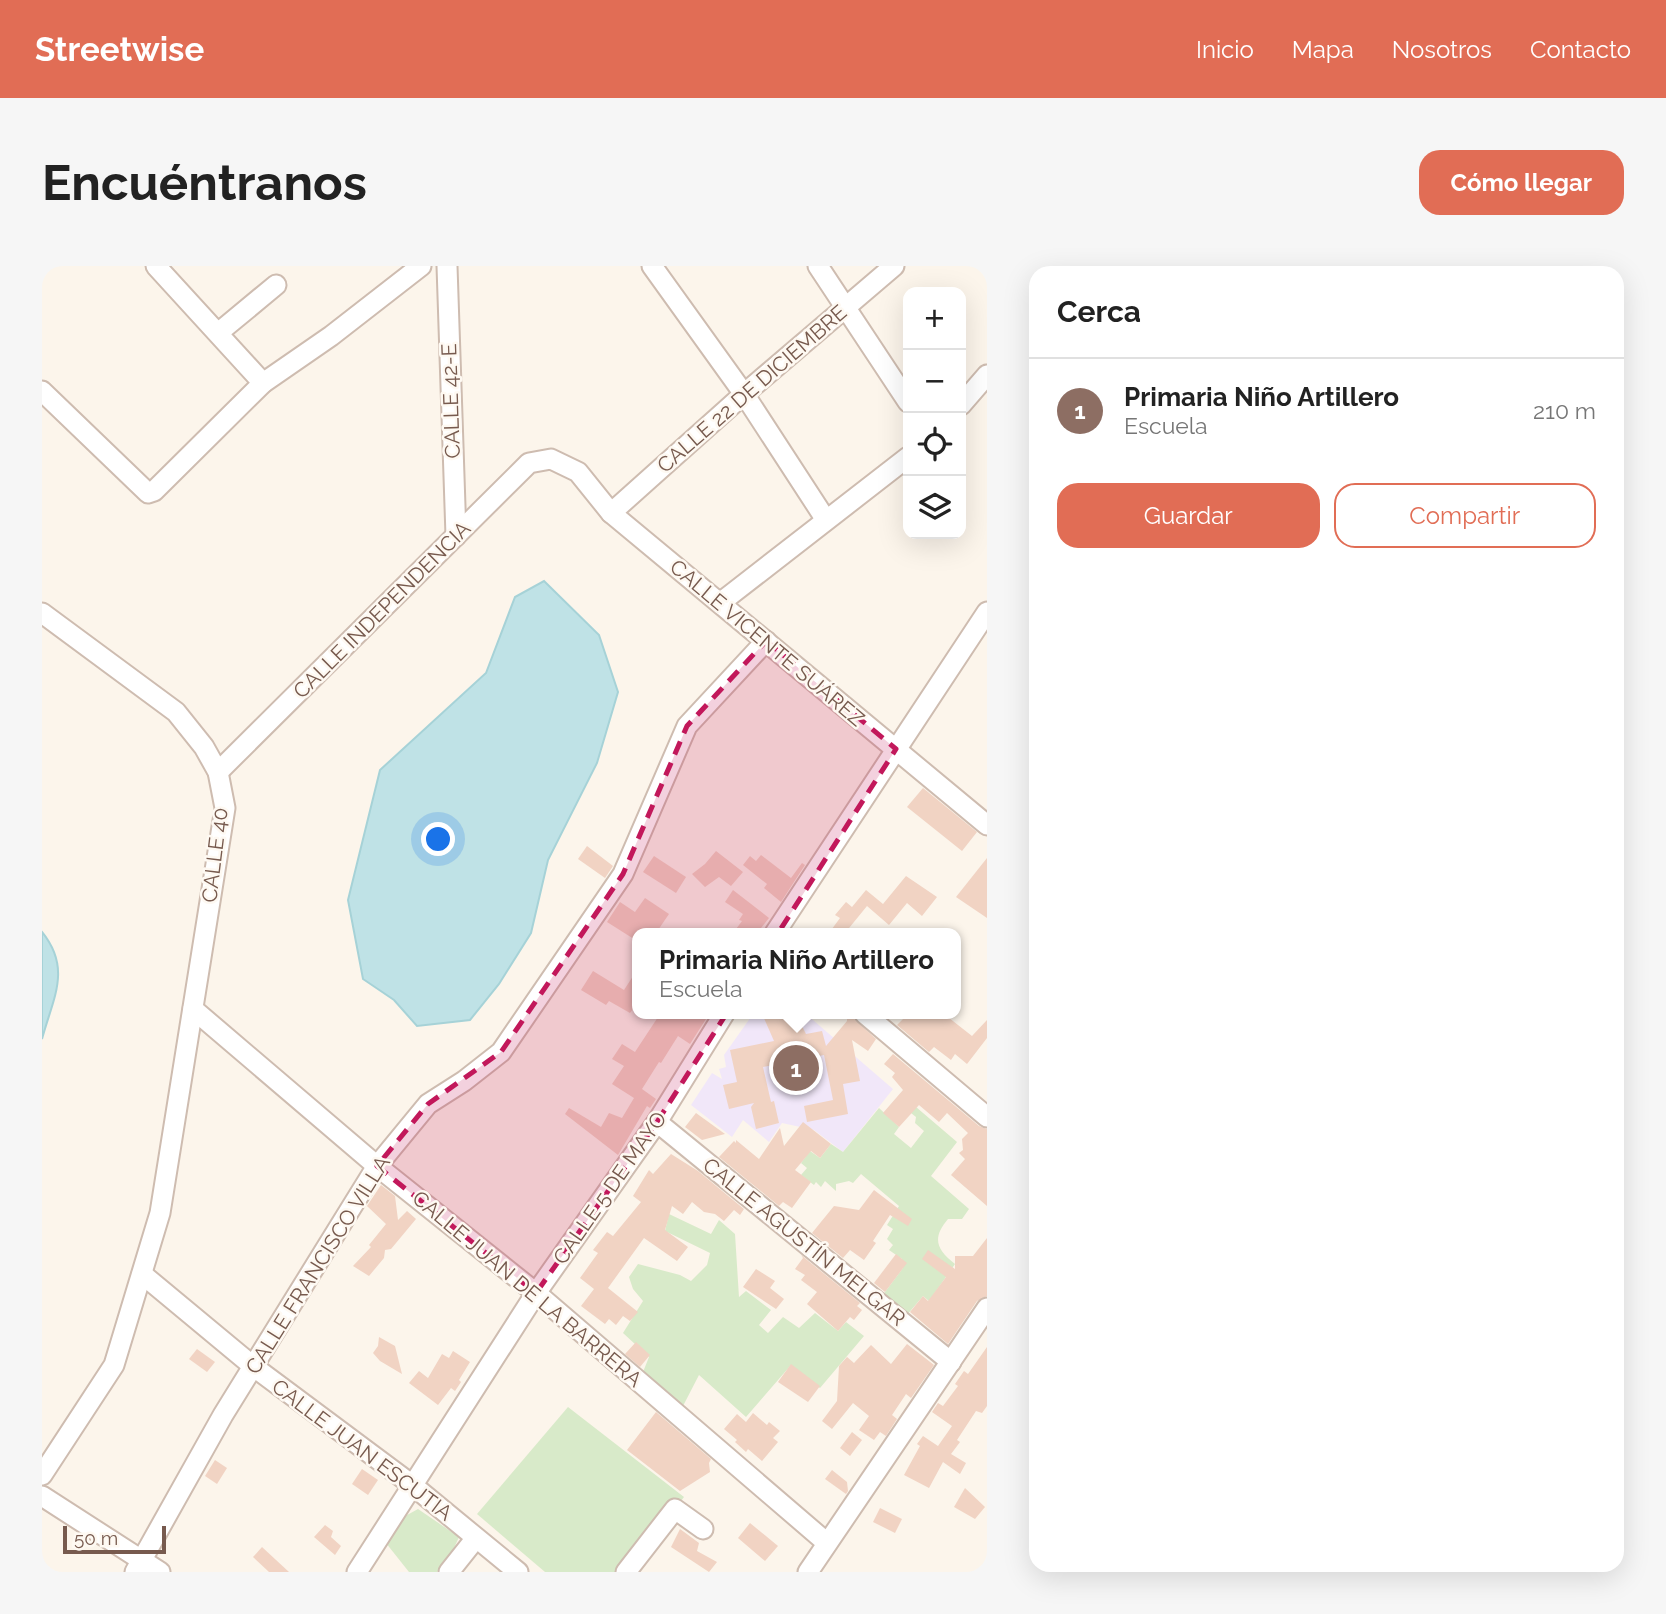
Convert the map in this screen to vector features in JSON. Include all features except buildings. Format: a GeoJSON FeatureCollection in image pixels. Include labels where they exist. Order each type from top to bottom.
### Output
{"type":"FeatureCollection","features":[{"type":"Feature","properties":{"kind":"street"},"geometry":{"type":"LineString","coordinates":[[156,266],[263,383]]}},
{"type":"Feature","properties":{"kind":"street"},"geometry":{"type":"LineString","coordinates":[[42,391],[148,493],[154,491],[263,383],[331,336],[421,266]]}},
{"type":"Feature","properties":{"kind":"street","name":"CALLE 42-E"},"geometry":{"type":"LineString","coordinates":[[447,266],[456,536]]}},
{"type":"Feature","properties":{"kind":"street"},"geometry":{"type":"LineString","coordinates":[[652,266],[744,394],[826,520]]}},
{"type":"Feature","properties":{"kind":"street"},"geometry":{"type":"LineString","coordinates":[[818,266],[903,395]]}},
{"type":"Feature","properties":{"kind":"street","name":"CALLE 22 DE DICIEMBRE"},"geometry":{"type":"LineString","coordinates":[[611,513],[744,394],[894,266]]}},
{"type":"Feature","properties":{"kind":"street"},"geometry":{"type":"LineString","coordinates":[[218,333],[276,285]]}},
{"type":"Feature","properties":{"kind":"street"},"geometry":{"type":"LineString","coordinates":[[966,399],[987,375]]}},
{"type":"Feature","properties":{"kind":"street","name":"CALLE INDEPENDENCIA"},"geometry":{"type":"LineString","coordinates":[[218,772],[529,463],[551,460]]}},
{"type":"Feature","properties":{"kind":"street","name":"CALLE VICENTE SUÁREZ"},"geometry":{"type":"LineString","coordinates":[[551,460],[578,472],[611,513],[987,825]]}},
{"type":"Feature","properties":{"kind":"street"},"geometry":{"type":"LineString","coordinates":[[720,603],[903,461]]}},
{"type":"Feature","properties":{"kind":"street"},"geometry":{"type":"LineString","coordinates":[[778,928],[987,612]]}},
{"type":"Feature","properties":{"kind":"street","name":"CALLE 40"},"geometry":{"type":"LineString","coordinates":[[42,613],[176,712],[204,747],[218,772],[225,808],[193,1009]]}},
{"type":"Feature","properties":{"kind":"street","name":"CALLE FRANCISCO VILLA"},"geometry":{"type":"LineString","coordinates":[[139,1566],[223,1415],[377,1166],[428,1104],[464,1081],[500,1052],[623,874],[687,726],[766,641]]}},
{"type":"Feature","properties":{"kind":"street"},"geometry":{"type":"LineString","coordinates":[[42,1475],[114,1365],[160,1213],[193,1009]]}},
{"type":"Feature","properties":{"kind":"street","name":"CALLE JUAN DE LA BARRERA"},"geometry":{"type":"LineString","coordinates":[[193,1009],[377,1166],[536,1293],[827,1543]]}},
{"type":"Feature","properties":{"kind":"street","name":"CALLE 5 DE MAYO"},"geometry":{"type":"LineString","coordinates":[[356,1572],[536,1293],[657,1122],[721,1019]]}},
{"type":"Feature","properties":{"kind":"street"},"geometry":{"type":"LineString","coordinates":[[871,1019],[987,1117]]}},
{"type":"Feature","properties":{"kind":"street","name":"CALLE AGUSTÍN MELGAR"},"geometry":{"type":"LineString","coordinates":[[657,1122],[951,1363]]}},
{"type":"Feature","properties":{"kind":"street","name":"CALLE JUAN ESCUTIA"},"geometry":{"type":"LineString","coordinates":[[142,1274],[254,1367],[411,1484],[518,1572]]}},
{"type":"Feature","properties":{"kind":"street"},"geometry":{"type":"LineString","coordinates":[[808,1572],[987,1308]]}},
{"type":"Feature","properties":{"kind":"street"},"geometry":{"type":"LineString","coordinates":[[42,1496],[139,1566],[160,1572]]}},
{"type":"Feature","properties":{"kind":"street"},"geometry":{"type":"LineString","coordinates":[[626,1572],[675,1508],[703,1529]]}},
{"type":"Feature","properties":{"kind":"street"},"geometry":{"type":"LineString","coordinates":[[449,1572],[476,1538]]}},
{"type":"Feature","properties":{"kind":"highlighted area"},"geometry":{"type":"Polygon","coordinates":[[[766,641],[896,749],[657,1122],[536,1293],[377,1166],[428,1104],[501,1052],[623,874],[687,726],[766,641]]]}},
{"type":"Feature","properties":{"kind":"shaded area"},"geometry":{"type":"Polygon","coordinates":[[[749,1019],[812,1019],[893,1089],[843,1152],[814,1130],[782,1123],[769,1142],[743,1120],[732,1137],[691,1105],[712,1073],[722,1079],[719,1069],[726,1067],[724,1055],[749,1019]]]}},
{"type":"Feature","properties":{"kind":"green space"},"geometry":{"type":"Polygon","coordinates":[[[916,1107],[957,1142],[931,1176],[969,1209],[962,1219],[948,1219],[938,1238],[940,1248],[955,1264],[929,1301],[923,1296],[906,1316],[882,1296],[903,1268],[898,1264],[902,1259],[889,1250],[893,1245],[887,1239],[893,1229],[887,1225],[899,1206],[861,1174],[853,1183],[849,1181],[836,1184],[836,1191],[825,1181],[821,1187],[816,1182],[814,1185],[801,1175],[807,1168],[801,1163],[810,1151],[820,1158],[831,1144],[843,1152],[879,1108],[899,1127],[894,1134],[911,1148],[924,1131],[915,1123],[916,1117],[911,1113],[916,1107]]]}},
{"type":"Feature","properties":{"kind":"green space"},"geometry":{"type":"Polygon","coordinates":[[[669,1214],[711,1234],[719,1220],[735,1234],[739,1297],[746,1291],[771,1310],[759,1325],[768,1333],[783,1317],[799,1328],[815,1313],[838,1331],[846,1322],[864,1336],[820,1388],[791,1365],[746,1417],[699,1375],[683,1406],[643,1372],[649,1357],[623,1333],[643,1301],[633,1289],[629,1277],[638,1264],[680,1275],[691,1281],[707,1265],[710,1253],[665,1231],[669,1214]]]}},
{"type":"Feature","properties":{"kind":"green space"},"geometry":{"type":"Polygon","coordinates":[[[568,1407],[684,1497],[628,1572],[545,1572],[477,1514],[568,1407]]]}},
{"type":"Feature","properties":{"kind":"green space"},"geometry":{"type":"Polygon","coordinates":[[[418,1509],[459,1537],[450,1557],[437,1572],[409,1572],[382,1538],[398,1520],[418,1509]]]}},
{"type":"Feature","properties":{"kind":"water"},"geometry":{"type":"Polygon","coordinates":[[[544,581],[599,635],[618,692],[597,763],[548,860],[531,933],[499,984],[470,1020],[417,1026],[394,1000],[363,979],[348,900],[380,770],[486,673],[515,597],[544,581]]]}},
{"type":"Feature","properties":{"kind":"water"},"geometry":{"type":"Polygon","coordinates":[[[42,932],[51,946],[58,971],[55,997],[42,1039],[42,932]]]}},
{"type":"Feature","properties":{"kind":"place","name":"Primaria Niño Artillero"},"geometry":{"type":"Point","coordinates":[796,1068]}}]}
